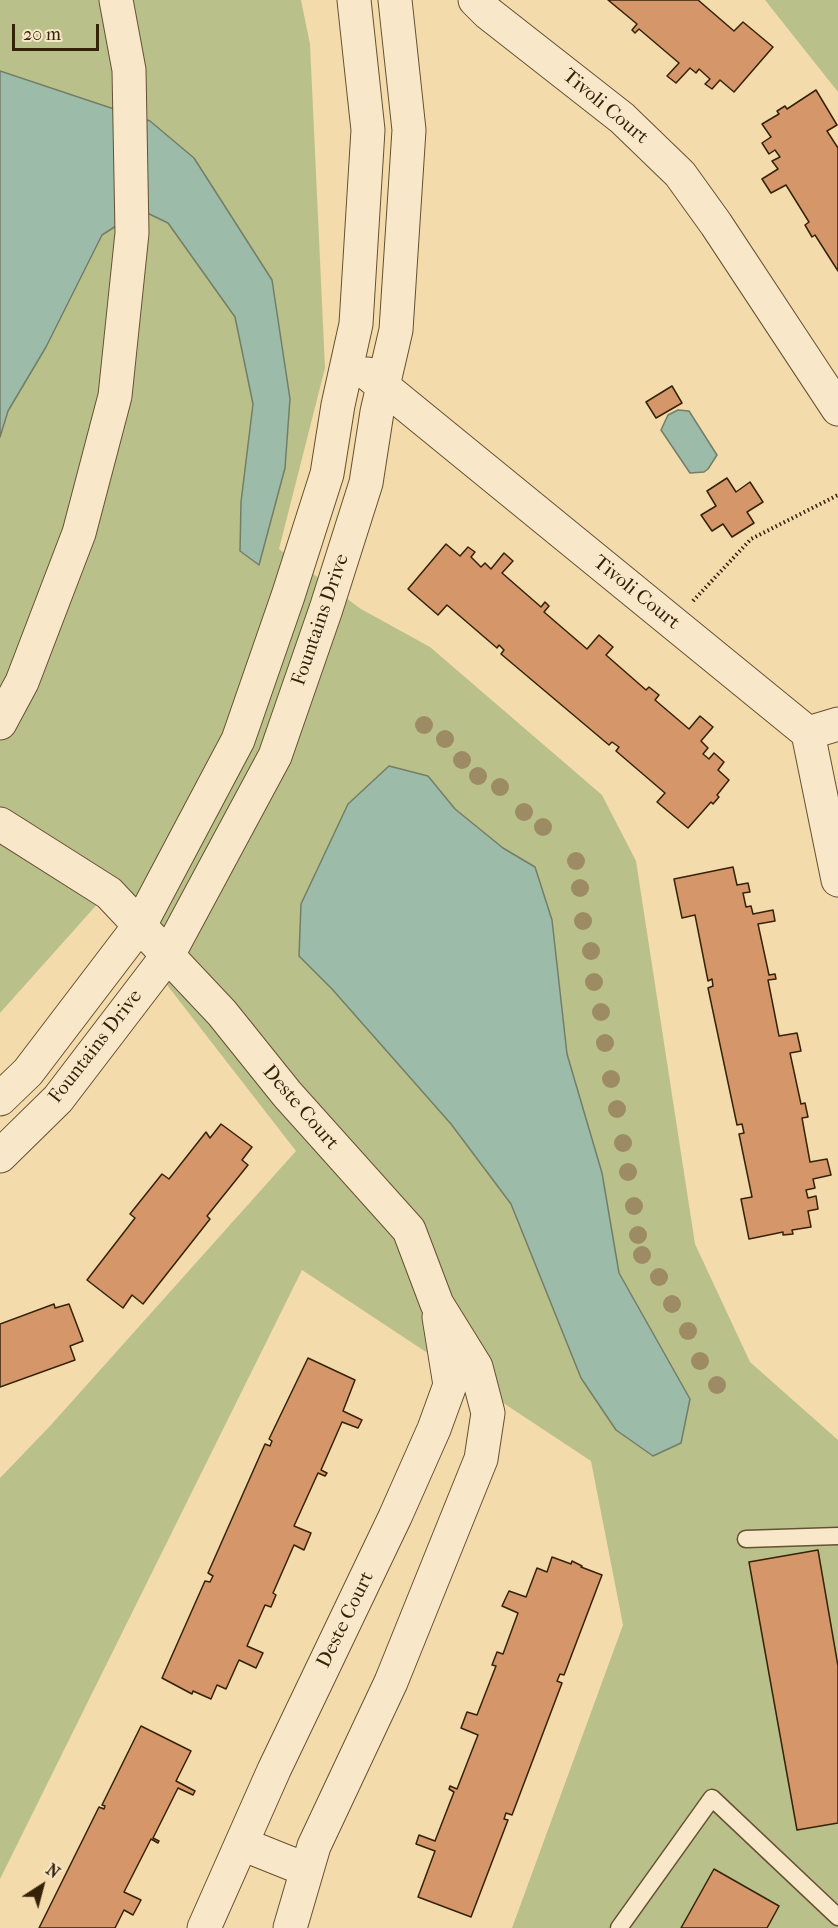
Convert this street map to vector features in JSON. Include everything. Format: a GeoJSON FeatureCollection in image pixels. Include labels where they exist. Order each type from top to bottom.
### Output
{"type":"FeatureCollection","features":[{"type":"Feature","properties":{"kind":"street"},"geometry":{"type":"LineString","coordinates":[[0,723],[22,682],[79,533],[115,396],[132,233],[129,70],[116,0]]}},
{"type":"Feature","properties":{"kind":"street","name":"Fountains Drive"},"geometry":{"type":"LineString","coordinates":[[0,1100],[28,1072],[140,926],[238,740],[288,596],[327,474],[338,405],[356,324],[369,130],[354,0]]}},
{"type":"Feature","properties":{"kind":"street","name":"Fountains Drive"},"geometry":{"type":"LineString","coordinates":[[0,1156],[58,1099],[168,955],[275,756],[326,609],[366,483],[396,330],[409,130],[395,0]]}},
{"type":"Feature","properties":{"kind":"street","name":"Tivoli Court"},"geometry":{"type":"LineString","coordinates":[[475,0],[488,13],[622,118],[680,174],[716,224],[838,409]]}},
{"type":"Feature","properties":{"kind":"street","name":"Tivoli Court"},"geometry":{"type":"LineString","coordinates":[[348,358],[673,624],[823,729],[838,880]]}},
{"type":"Feature","properties":{"kind":"street","name":"Deste Court"},"geometry":{"type":"LineString","coordinates":[[0,824],[109,894],[222,1013],[287,1094],[409,1230],[437,1304],[476,1367],[488,1413],[481,1456],[392,1682],[314,1846],[290,1928]]}},
{"type":"Feature","properties":{"kind":"street","name":"Deste Court"},"geometry":{"type":"LineString","coordinates":[[204,1928],[274,1770],[395,1517],[450,1385],[437,1304]]}},
{"type":"Feature","properties":{"kind":"street"},"geometry":{"type":"LineString","coordinates":[[428,1442],[446,1435],[460,1438],[471,1443],[481,1456]]}},
{"type":"Feature","properties":{"kind":"street"},"geometry":{"type":"LineString","coordinates":[[242,1844],[307,1870]]}},
{"type":"Feature","properties":{"kind":"lane"},"geometry":{"type":"LineString","coordinates":[[746,1539],[838,1536]]}},
{"type":"Feature","properties":{"kind":"lane"},"geometry":{"type":"LineString","coordinates":[[619,1928],[712,1798],[838,1917]]}},
{"type":"Feature","properties":{"kind":"path"},"geometry":{"type":"LineString","coordinates":[[673,624],[751,539],[838,495]]}},
{"type":"Feature","properties":{"kind":"green space"},"geometry":{"type":"Polygon","coordinates":[[[0,0],[301,0],[310,44],[325,368],[279,549],[361,609],[430,647],[602,795],[636,861],[695,1244],[750,1362],[838,1440],[838,1928],[512,1928],[623,1625],[591,1461],[302,1270],[0,1879],[0,1478],[50,1426],[296,1151],[101,900],[0,1013],[0,0]]]}},
{"type":"Feature","properties":{"kind":"green space"},"geometry":{"type":"Polygon","coordinates":[[[765,0],[838,0],[838,92],[765,0]]]}},
{"type":"Feature","properties":{"kind":"shaded area"},"geometry":{"type":"Polygon","coordinates":[[[0,71],[150,121],[194,158],[272,280],[290,399],[285,468],[259,565],[240,551],[241,502],[253,404],[235,317],[168,223],[141,210],[102,235],[46,347],[8,411],[0,437],[0,71]]]}},
{"type":"Feature","properties":{"kind":"shaded area"},"geometry":{"type":"Polygon","coordinates":[[[678,410],[689,411],[717,455],[704,472],[690,473],[661,430],[668,415],[678,410]]]}},
{"type":"Feature","properties":{"kind":"shaded area"},"geometry":{"type":"Polygon","coordinates":[[[389,766],[428,776],[455,809],[503,848],[535,867],[552,920],[567,1054],[602,1173],[619,1273],[690,1399],[681,1443],[653,1456],[616,1430],[581,1378],[511,1204],[451,1124],[332,989],[299,956],[301,904],[348,804],[389,766]]]}},
{"type":"Feature","properties":{"kind":"building"},"geometry":{"type":"Polygon","coordinates":[[[608,0],[698,0],[734,31],[743,22],[773,47],[734,92],[720,80],[712,89],[705,84],[710,79],[699,69],[696,73],[690,68],[676,83],[667,76],[679,63],[639,29],[635,33],[632,30],[637,24],[608,0]]]}},
{"type":"Feature","properties":{"kind":"building"},"geometry":{"type":"Polygon","coordinates":[[[816,90],[837,125],[827,131],[838,148],[838,271],[815,235],[812,237],[805,225],[809,222],[786,185],[771,193],[762,179],[778,169],[772,161],[780,157],[775,150],[769,154],[762,143],[771,137],[762,124],[779,114],[777,111],[785,106],[787,109],[816,90]]]}},
{"type":"Feature","properties":{"kind":"building"},"geometry":{"type":"Polygon","coordinates":[[[672,386],[682,403],[656,418],[646,402],[672,386]]]}},
{"type":"Feature","properties":{"kind":"building"},"geometry":{"type":"Polygon","coordinates":[[[727,478],[736,492],[750,482],[763,502],[747,512],[754,523],[732,537],[723,524],[712,531],[701,515],[716,506],[707,491],[727,478]]]}},
{"type":"Feature","properties":{"kind":"building"},"geometry":{"type":"Polygon","coordinates":[[[446,544],[460,556],[468,547],[475,552],[471,557],[481,567],[485,563],[491,569],[504,553],[513,561],[502,573],[541,607],[545,602],[549,606],[544,612],[587,649],[599,635],[613,647],[606,655],[646,690],[649,687],[659,695],[655,700],[689,729],[700,716],[713,727],[701,741],[708,748],[703,754],[709,759],[714,753],[724,762],[718,770],[729,780],[717,795],[719,797],[713,804],[711,802],[688,828],[657,802],[665,793],[616,751],[619,747],[612,742],[609,745],[501,654],[504,650],[499,645],[497,648],[447,605],[438,615],[408,589],[446,544]]]}},
{"type":"Feature","properties":{"kind":"building"},"geometry":{"type":"Polygon","coordinates":[[[733,867],[737,885],[748,883],[750,892],[743,893],[746,907],[751,906],[753,914],[773,910],[775,921],[758,924],[769,975],[775,974],[776,979],[768,980],[779,1036],[797,1033],[801,1051],[790,1053],[801,1104],[805,1103],[808,1117],[802,1118],[810,1162],[827,1159],[831,1175],[813,1179],[815,1188],[806,1190],[808,1198],[816,1196],[818,1209],[808,1211],[811,1227],[792,1230],[793,1234],[783,1235],[783,1232],[749,1239],[741,1199],[752,1197],[739,1134],[744,1133],[742,1124],[737,1125],[708,988],[713,986],[712,979],[708,981],[695,915],[682,918],[674,879],[733,867]]]}},
{"type":"Feature","properties":{"kind":"building"},"geometry":{"type":"Polygon","coordinates":[[[221,1124],[252,1147],[242,1160],[248,1165],[207,1216],[210,1219],[143,1304],[132,1295],[123,1308],[87,1280],[135,1218],[130,1214],[162,1174],[169,1179],[206,1132],[210,1138],[221,1124]]]}},
{"type":"Feature","properties":{"kind":"building"},"geometry":{"type":"Polygon","coordinates":[[[54,1304],[55,1308],[69,1304],[83,1341],[70,1346],[75,1360],[0,1387],[0,1324],[54,1304]]]}},
{"type":"Feature","properties":{"kind":"building"},"geometry":{"type":"Polygon","coordinates":[[[308,1358],[355,1380],[343,1411],[362,1420],[358,1428],[342,1422],[321,1470],[327,1473],[325,1476],[318,1473],[294,1526],[311,1533],[304,1550],[294,1545],[273,1593],[276,1595],[271,1607],[265,1605],[247,1646],[263,1653],[256,1668],[239,1660],[226,1689],[217,1685],[211,1699],[193,1691],[192,1694],[162,1678],[205,1581],[210,1582],[213,1576],[208,1573],[265,1444],[270,1446],[272,1441],[269,1439],[308,1358]]]}},
{"type":"Feature","properties":{"kind":"building"},"geometry":{"type":"Polygon","coordinates":[[[818,1550],[838,1666],[838,1823],[797,1830],[749,1562],[818,1550]]]}},
{"type":"Feature","properties":{"kind":"building"},"geometry":{"type":"Polygon","coordinates":[[[552,1557],[571,1564],[572,1561],[602,1575],[564,1675],[560,1674],[557,1681],[562,1683],[512,1815],[506,1813],[504,1819],[508,1820],[471,1917],[418,1897],[435,1851],[416,1844],[419,1835],[435,1841],[454,1792],[449,1789],[450,1786],[457,1789],[478,1735],[461,1728],[467,1712],[477,1715],[496,1666],[492,1665],[497,1652],[503,1654],[518,1613],[502,1606],[509,1591],[526,1597],[537,1568],[547,1572],[552,1557]]]}},
{"type":"Feature","properties":{"kind":"building"},"geometry":{"type":"Polygon","coordinates":[[[141,1726],[191,1751],[176,1781],[195,1791],[193,1795],[178,1788],[153,1838],[159,1841],[158,1843],[151,1839],[124,1892],[141,1900],[133,1915],[124,1910],[115,1928],[39,1928],[99,1807],[104,1809],[105,1806],[102,1805],[141,1726]]]}},
{"type":"Feature","properties":{"kind":"building"},"geometry":{"type":"Polygon","coordinates":[[[714,1869],[779,1906],[767,1928],[681,1928],[714,1869]]]}}]}
